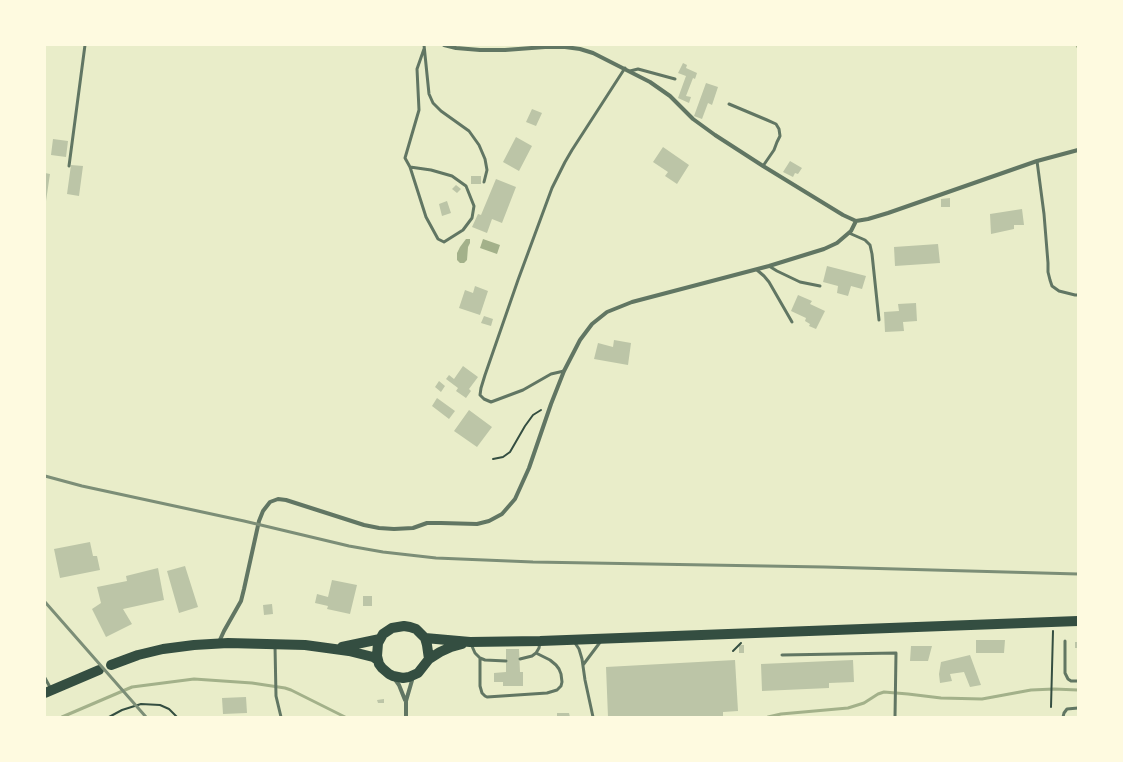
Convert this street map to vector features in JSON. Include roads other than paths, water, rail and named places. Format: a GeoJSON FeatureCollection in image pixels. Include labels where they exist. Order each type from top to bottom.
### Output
{"type":"FeatureCollection","features":[{"type":"Feature","properties":{"kind":"main road"},"geometry":{"type":"LineString","coordinates":[[425,638],[470,642],[540,641],[1076,622]]}},
{"type":"Feature","properties":{"kind":"main road"},"geometry":{"type":"LineString","coordinates":[[429,659],[425,638],[416,630],[404,626],[387,630],[380,639],[376,651],[382,668],[389,674],[398,678],[403,678],[414,675],[422,669],[429,659],[450,647],[470,642]]}},
{"type":"Feature","properties":{"kind":"main road"},"geometry":{"type":"LineString","coordinates":[[334,649],[380,639]]}},
{"type":"Feature","properties":{"kind":"main road"},"geometry":{"type":"LineString","coordinates":[[111,665],[163,649],[219,643],[305,645],[348,650],[373,657],[378,660]]}},
{"type":"Feature","properties":{"kind":"main road"},"geometry":{"type":"LineString","coordinates":[[48,692],[99,670]]}},
{"type":"Feature","properties":{"kind":"street"},"geometry":{"type":"LineString","coordinates":[[444,45],[480,50],[566,47],[593,53],[650,82],[670,96],[693,119],[715,135],[843,215],[856,221],[888,213],[1037,162],[1078,150]]}},
{"type":"Feature","properties":{"kind":"street"},"geometry":{"type":"LineString","coordinates":[[219,643],[240,601],[244,589],[258,521],[270,502],[278,499],[286,500],[364,525],[378,528],[413,528],[427,523],[440,522],[477,524],[489,521],[502,514],[515,499],[529,468],[564,371],[580,340],[592,324],[607,312],[632,302],[757,270],[824,249],[837,243],[849,233],[856,221]]}},
{"type":"Feature","properties":{"kind":"street"},"geometry":{"type":"LineString","coordinates":[[389,674],[396,680],[406,701]]}},
{"type":"Feature","properties":{"kind":"street"},"geometry":{"type":"LineString","coordinates":[[406,717],[406,701],[414,675]]}},
{"type":"Feature","properties":{"kind":"lane"},"geometry":{"type":"LineString","coordinates":[[69,166],[85,45]]}},
{"type":"Feature","properties":{"kind":"lane"},"geometry":{"type":"LineString","coordinates":[[410,167],[431,170],[452,176],[466,186],[474,206],[472,218],[463,230],[444,242],[438,239],[426,217],[410,167],[405,158],[419,110],[417,69],[424,47]]}},
{"type":"Feature","properties":{"kind":"lane"},"geometry":{"type":"LineString","coordinates":[[424,47],[429,94],[433,103],[441,111],[469,131],[479,145],[485,159],[487,170],[484,182]]}},
{"type":"Feature","properties":{"kind":"lane"},"geometry":{"type":"LineString","coordinates":[[564,371],[550,374],[523,390],[490,402],[484,400],[480,395],[485,375],[515,287],[555,181],[572,150],[625,68]]}},
{"type":"Feature","properties":{"kind":"lane"},"geometry":{"type":"LineString","coordinates":[[630,71],[638,69],[675,79]]}},
{"type":"Feature","properties":{"kind":"lane"},"geometry":{"type":"LineString","coordinates":[[729,104],[776,124],[780,136],[774,150],[763,166]]}},
{"type":"Feature","properties":{"kind":"lane"},"geometry":{"type":"LineString","coordinates":[[1037,162],[1044,214],[1048,272],[1050,280],[1052,286],[1059,291],[1078,295]]}},
{"type":"Feature","properties":{"kind":"lane"},"geometry":{"type":"LineString","coordinates":[[849,233],[865,240],[870,246],[879,320]]}},
{"type":"Feature","properties":{"kind":"lane"},"geometry":{"type":"LineString","coordinates":[[769,266],[781,274],[800,282],[820,286]]}},
{"type":"Feature","properties":{"kind":"lane"},"geometry":{"type":"LineString","coordinates":[[757,270],[769,282],[792,322]]}},
{"type":"Feature","properties":{"kind":"lane"},"geometry":{"type":"LineString","coordinates":[[583,665],[603,639]]}},
{"type":"Feature","properties":{"kind":"lane"},"geometry":{"type":"LineString","coordinates":[[573,640],[579,649],[593,717]]}},
{"type":"Feature","properties":{"kind":"lane"},"geometry":{"type":"LineString","coordinates":[[520,660],[536,653],[539,648],[540,641]]}},
{"type":"Feature","properties":{"kind":"lane"},"geometry":{"type":"LineString","coordinates":[[1065,641],[1065,673],[1068,679],[1078,681]]}},
{"type":"Feature","properties":{"kind":"lane"},"geometry":{"type":"LineString","coordinates":[[470,642],[475,653],[480,658],[485,660],[506,661]]}},
{"type":"Feature","properties":{"kind":"lane"},"geometry":{"type":"LineString","coordinates":[[275,644],[276,696],[281,717]]}},
{"type":"Feature","properties":{"kind":"lane"},"geometry":{"type":"LineString","coordinates":[[480,658],[480,686],[482,693],[487,697],[547,693],[557,690],[561,686],[562,682],[559,669],[550,660],[536,653]]}},
{"type":"Feature","properties":{"kind":"lane"},"geometry":{"type":"LineString","coordinates":[[782,655],[896,653],[895,717]]}},
{"type":"Feature","properties":{"kind":"lane"},"geometry":{"type":"LineString","coordinates":[[45,678],[48,692]]}},
{"type":"Feature","properties":{"kind":"lane"},"geometry":{"type":"LineString","coordinates":[[1063,717],[1067,709],[1078,708]]}},
{"type":"Feature","properties":{"kind":"waterway"},"geometry":{"type":"LineString","coordinates":[[62,717],[132,687],[194,679],[252,683],[285,688],[345,717]]}},
{"type":"Feature","properties":{"kind":"waterway"},"geometry":{"type":"LineString","coordinates":[[768,717],[781,714],[848,708],[864,703],[884,692],[941,698],[982,699],[1031,690],[1078,690]]}},
{"type":"Feature","properties":{"kind":"railway"},"geometry":{"type":"LineString","coordinates":[[45,476],[82,486],[244,521],[349,546],[383,552],[436,558],[533,562],[824,567],[1078,574]]}},
{"type":"Feature","properties":{"kind":"railway"},"geometry":{"type":"LineString","coordinates":[[45,602],[146,717]]}}]}
